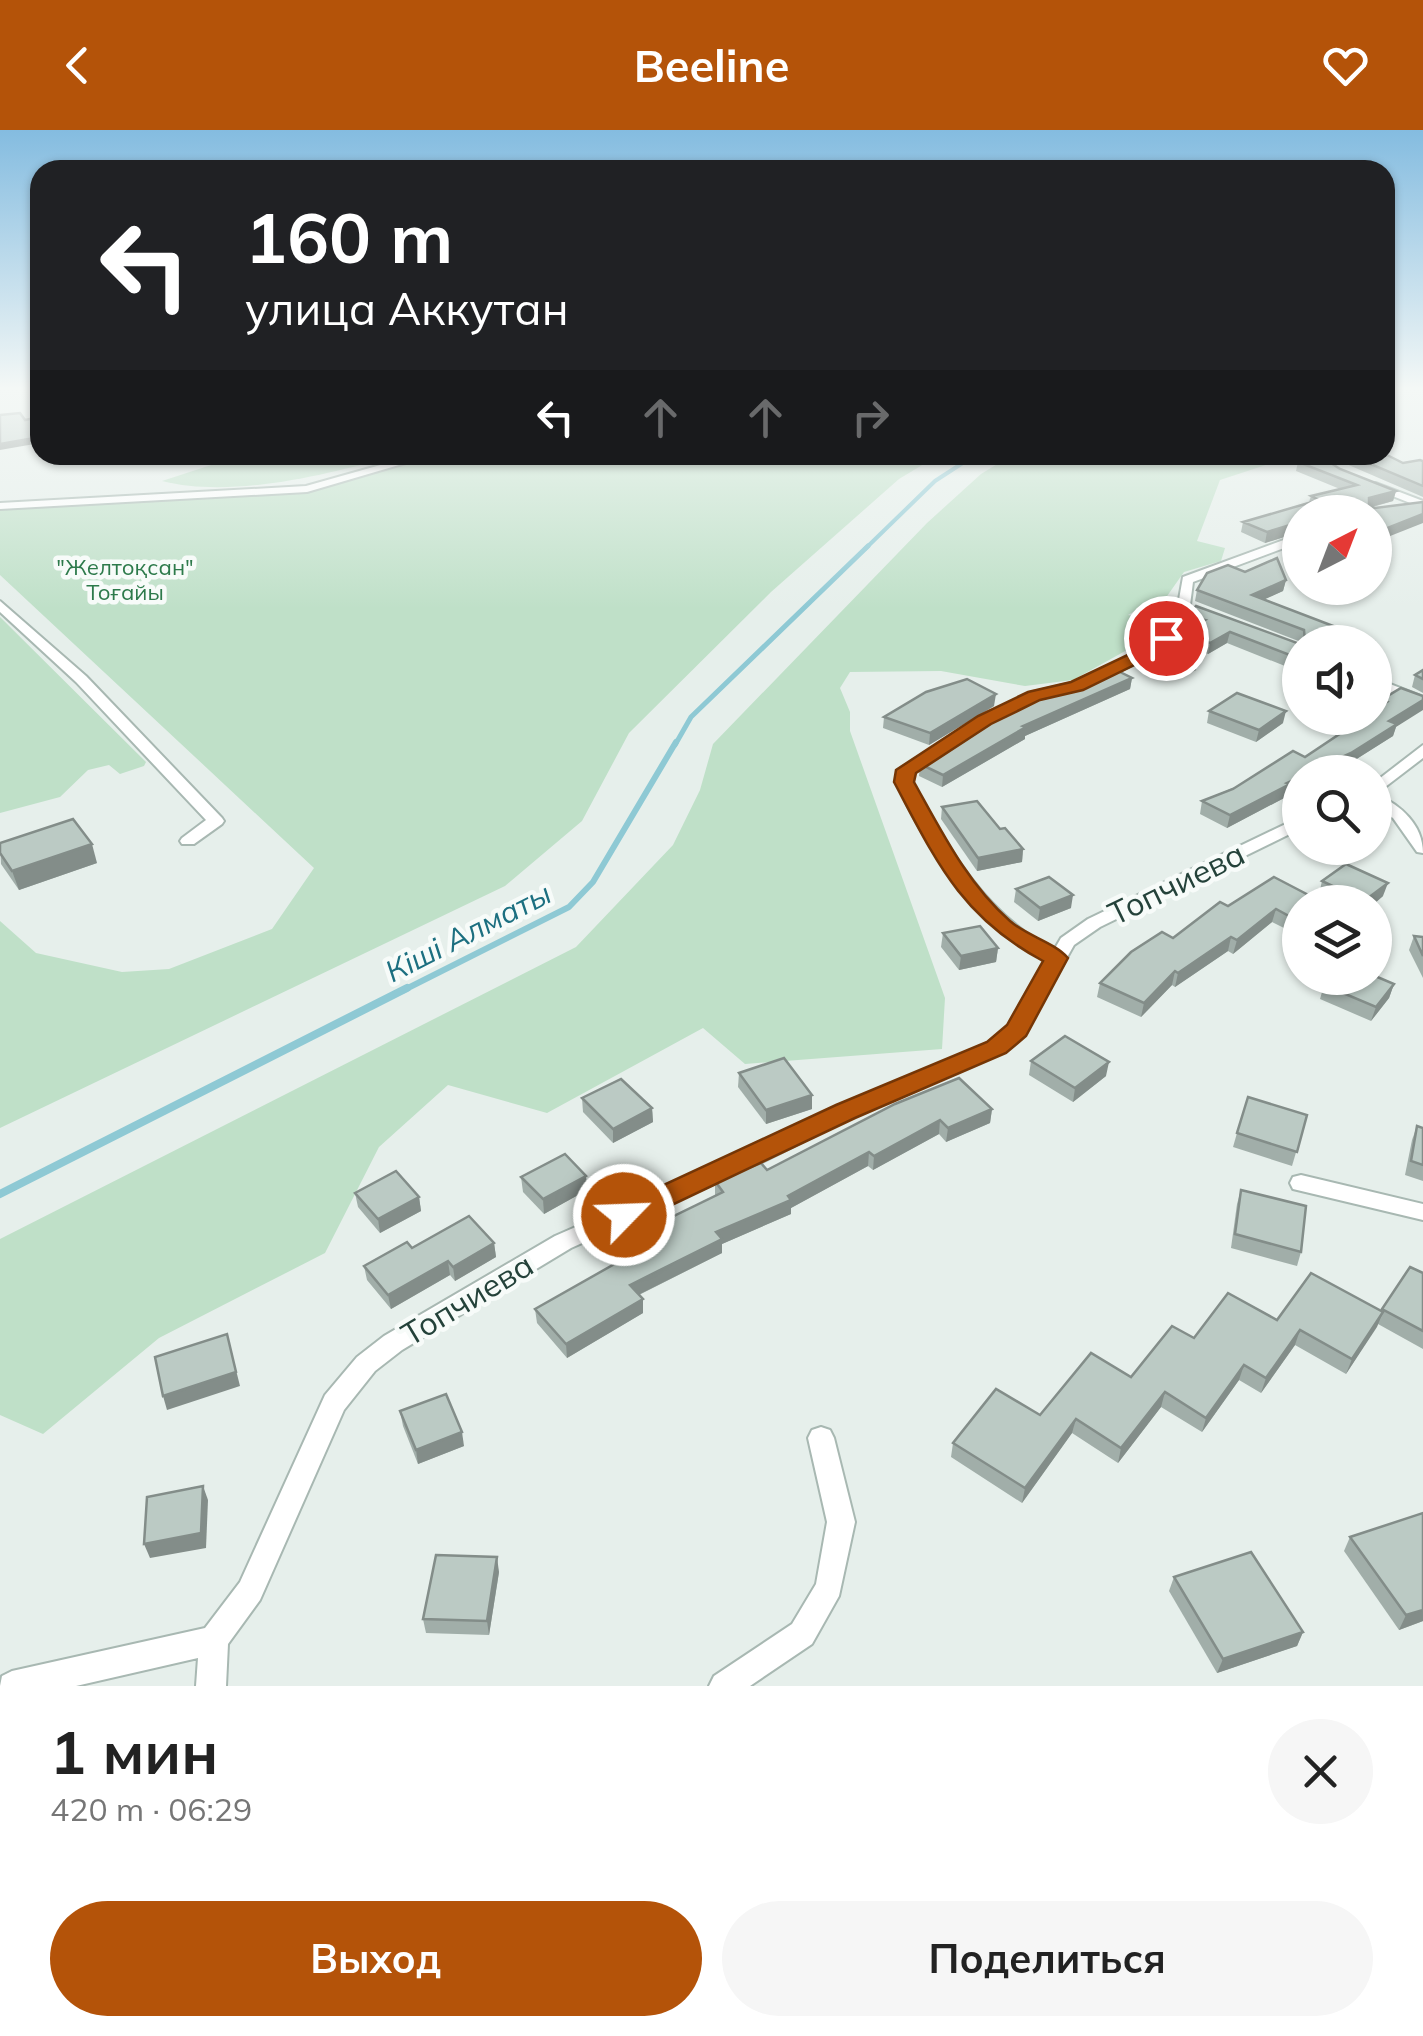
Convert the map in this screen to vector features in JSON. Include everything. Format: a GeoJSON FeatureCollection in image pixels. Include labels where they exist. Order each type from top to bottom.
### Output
{"type":"FeatureCollection","features":[{"type":"Feature","properties":{"kind":"street"},"geometry":{"type":"LineString","coordinates":[[0,506],[307,489],[392,465]]}},
{"type":"Feature","properties":{"kind":"street"},"geometry":{"type":"LineString","coordinates":[[1361,480],[1421,503]]}},
{"type":"Feature","properties":{"kind":"street"},"geometry":{"type":"LineString","coordinates":[[1392,508],[1421,503]]}},
{"type":"Feature","properties":{"kind":"street"},"geometry":{"type":"LineString","coordinates":[[1056,958],[1012,935],[976,903],[904,782],[906,770],[985,720],[1034,696],[1077,686],[1159,647],[1184,605],[1188,580],[1282,545]]}},
{"type":"Feature","properties":{"kind":"street"},"geometry":{"type":"LineString","coordinates":[[0,605],[80,679],[216,821],[188,841]]}},
{"type":"Feature","properties":{"kind":"street"},"geometry":{"type":"LineString","coordinates":[[1184,605],[1203,611]]}},
{"type":"Feature","properties":{"kind":"street"},"geometry":{"type":"LineString","coordinates":[[1392,689],[1423,702]]}},
{"type":"Feature","properties":{"kind":"street"},"geometry":{"type":"LineString","coordinates":[[1392,778],[1423,750]]}},
{"type":"Feature","properties":{"kind":"street"},"geometry":{"type":"LineString","coordinates":[[1392,811],[1423,848]]}},
{"type":"Feature","properties":{"kind":"street","name":"Топчиева"},"geometry":{"type":"LineString","coordinates":[[214,1640],[250,1591],[334,1403],[366,1364],[482,1287],[563,1242],[996,1048],[1017,1030],[1066,942],[1094,923],[1282,832]]}},
{"type":"Feature","properties":{"kind":"street"},"geometry":{"type":"LineString","coordinates":[[1301,1184],[1423,1212]]}},
{"type":"Feature","properties":{"kind":"street"},"geometry":{"type":"LineString","coordinates":[[724,1686],[802,1634],[830,1587],[841,1522],[821,1438]]}},
{"type":"Feature","properties":{"kind":"street"},"geometry":{"type":"LineString","coordinates":[[12,1686],[214,1640],[212,1686]]}},
{"type":"Feature","properties":{"kind":"green space","name":"\"Желтоқсан\" Тоғайы"},"geometry":{"type":"Polygon","coordinates":[[[211,465],[357,465],[250,486],[190,486],[162,481],[211,465]]]}},
{"type":"Feature","properties":{"kind":"green space"},"geometry":{"type":"Polygon","coordinates":[[[397,465],[922,465],[899,479],[771,592],[629,733],[582,821],[505,886],[0,1128],[0,921],[36,953],[122,972],[169,969],[272,929],[314,868],[0,575],[0,508],[307,491],[397,465]]]}},
{"type":"Feature","properties":{"kind":"green space"},"geometry":{"type":"Polygon","coordinates":[[[996,465],[1266,465],[1220,480],[1197,541],[1225,548],[1221,561],[1184,572],[1165,599],[1149,602],[1128,615],[1163,621],[1163,630],[1073,680],[1025,686],[941,671],[850,672],[840,688],[850,712],[850,731],[945,998],[942,1049],[745,1064],[703,1028],[547,1113],[448,1085],[379,1147],[325,1253],[159,1338],[43,1434],[0,1415],[0,1239],[576,947],[673,845],[700,790],[713,744],[927,523],[996,465]]]}},
{"type":"Feature","properties":{"kind":"green space"},"geometry":{"type":"Polygon","coordinates":[[[0,617],[146,762],[144,766],[120,774],[109,765],[88,770],[60,797],[0,813],[0,617]]]}},
{"type":"Feature","properties":{"kind":"building"},"geometry":{"type":"Polygon","coordinates":[[[1423,464],[1423,486],[1373,465],[1423,464]]]}},
{"type":"Feature","properties":{"kind":"building"},"geometry":{"type":"Polygon","coordinates":[[[1306,465],[1334,465],[1396,491],[1381,495],[1315,495],[1357,485],[1306,465]]]}},
{"type":"Feature","properties":{"kind":"building"},"geometry":{"type":"Polygon","coordinates":[[[1423,502],[1423,514],[1392,526],[1392,506],[1423,502]]]}},
{"type":"Feature","properties":{"kind":"building"},"geometry":{"type":"Polygon","coordinates":[[[1282,511],[1282,527],[1267,532],[1243,522],[1282,511]]]}},
{"type":"Feature","properties":{"kind":"building"},"geometry":{"type":"Polygon","coordinates":[[[1277,558],[1282,582],[1252,595],[1331,625],[1291,625],[1197,590],[1207,573],[1228,565],[1245,572],[1277,558]]]}},
{"type":"Feature","properties":{"kind":"building"},"geometry":{"type":"Polygon","coordinates":[[[1196,606],[1282,637],[1282,652],[1230,632],[1210,643],[1183,633],[1205,620],[1187,616],[1196,606]]]}},
{"type":"Feature","properties":{"kind":"building"},"geometry":{"type":"Polygon","coordinates":[[[1173,647],[1198,658],[1176,668],[1151,656],[1173,647]]]}},
{"type":"Feature","properties":{"kind":"building"},"geometry":{"type":"Polygon","coordinates":[[[1112,668],[1132,678],[1023,726],[1026,727],[943,775],[920,764],[1015,704],[1112,668]]]}},
{"type":"Feature","properties":{"kind":"building"},"geometry":{"type":"Polygon","coordinates":[[[967,679],[996,694],[930,733],[884,717],[926,692],[967,679]]]}},
{"type":"Feature","properties":{"kind":"building"},"geometry":{"type":"Polygon","coordinates":[[[1401,688],[1423,696],[1423,700],[1392,719],[1392,693],[1401,688]]]}},
{"type":"Feature","properties":{"kind":"building"},"geometry":{"type":"Polygon","coordinates":[[[1237,693],[1282,710],[1282,714],[1259,730],[1209,711],[1237,693]]]}},
{"type":"Feature","properties":{"kind":"building"},"geometry":{"type":"Polygon","coordinates":[[[1338,735],[1380,735],[1347,755],[1308,755],[1338,735]]]}},
{"type":"Feature","properties":{"kind":"building"},"geometry":{"type":"Polygon","coordinates":[[[1282,758],[1282,788],[1230,815],[1202,801],[1233,789],[1282,758]]]}},
{"type":"Feature","properties":{"kind":"building"},"geometry":{"type":"Polygon","coordinates":[[[977,801],[1023,849],[978,858],[942,807],[977,801]]]}},
{"type":"Feature","properties":{"kind":"building"},"geometry":{"type":"Polygon","coordinates":[[[73,819],[92,844],[12,871],[0,853],[0,843],[73,819]]]}},
{"type":"Feature","properties":{"kind":"building"},"geometry":{"type":"Polygon","coordinates":[[[1348,865],[1388,883],[1330,885],[1322,881],[1348,865]]]}},
{"type":"Feature","properties":{"kind":"building"},"geometry":{"type":"Polygon","coordinates":[[[1049,877],[1073,895],[1040,908],[1016,889],[1049,877]]]}},
{"type":"Feature","properties":{"kind":"building"},"geometry":{"type":"Polygon","coordinates":[[[1274,877],[1289,885],[1282,885],[1282,912],[1276,909],[1237,940],[1231,937],[1178,973],[1175,971],[1144,1003],[1100,983],[1131,952],[1162,932],[1173,938],[1220,902],[1228,906],[1274,877]]]}},
{"type":"Feature","properties":{"kind":"building"},"geometry":{"type":"Polygon","coordinates":[[[980,926],[998,948],[961,956],[943,933],[980,926]]]}},
{"type":"Feature","properties":{"kind":"building"},"geometry":{"type":"Polygon","coordinates":[[[1414,936],[1423,937],[1423,956],[1414,936]]]}},
{"type":"Feature","properties":{"kind":"building"},"geometry":{"type":"Polygon","coordinates":[[[1348,995],[1385,995],[1376,1007],[1348,995]]]}},
{"type":"Feature","properties":{"kind":"building"},"geometry":{"type":"Polygon","coordinates":[[[1065,1036],[1109,1062],[1075,1088],[1031,1061],[1065,1036]]]}},
{"type":"Feature","properties":{"kind":"building"},"geometry":{"type":"Polygon","coordinates":[[[784,1058],[812,1095],[766,1110],[739,1073],[784,1058]]]}},
{"type":"Feature","properties":{"kind":"building"},"geometry":{"type":"Polygon","coordinates":[[[959,1078],[992,1109],[948,1128],[940,1120],[874,1156],[869,1152],[788,1196],[791,1200],[716,1232],[722,1239],[630,1285],[643,1299],[566,1344],[535,1309],[641,1249],[631,1237],[723,1192],[715,1181],[761,1163],[767,1170],[895,1104],[959,1078]]]}},
{"type":"Feature","properties":{"kind":"building"},"geometry":{"type":"Polygon","coordinates":[[[621,1079],[652,1108],[613,1129],[582,1098],[621,1079]]]}},
{"type":"Feature","properties":{"kind":"building"},"geometry":{"type":"Polygon","coordinates":[[[1248,1097],[1307,1115],[1297,1152],[1237,1133],[1248,1097]]]}},
{"type":"Feature","properties":{"kind":"building"},"geometry":{"type":"Polygon","coordinates":[[[1417,1126],[1423,1128],[1423,1165],[1411,1161],[1417,1126]]]}},
{"type":"Feature","properties":{"kind":"building"},"geometry":{"type":"Polygon","coordinates":[[[565,1154],[586,1176],[543,1199],[521,1177],[565,1154]]]}},
{"type":"Feature","properties":{"kind":"building"},"geometry":{"type":"Polygon","coordinates":[[[396,1171],[419,1197],[378,1219],[355,1193],[396,1171]]]}},
{"type":"Feature","properties":{"kind":"building"},"geometry":{"type":"Polygon","coordinates":[[[1241,1190],[1306,1206],[1301,1252],[1235,1234],[1241,1190]]]}},
{"type":"Feature","properties":{"kind":"building"},"geometry":{"type":"Polygon","coordinates":[[[469,1216],[494,1243],[453,1267],[448,1261],[388,1295],[364,1266],[407,1242],[412,1248],[469,1216]]]}},
{"type":"Feature","properties":{"kind":"building"},"geometry":{"type":"Polygon","coordinates":[[[1410,1267],[1423,1273],[1423,1331],[1382,1309],[1410,1267]]]}},
{"type":"Feature","properties":{"kind":"building"},"geometry":{"type":"Polygon","coordinates":[[[1311,1273],[1383,1312],[1352,1359],[1300,1330],[1266,1378],[1244,1365],[1206,1418],[1165,1392],[1121,1448],[1076,1419],[1025,1488],[953,1443],[996,1389],[1040,1415],[1091,1353],[1131,1377],[1172,1326],[1194,1338],[1228,1293],[1277,1320],[1311,1273]]]}},
{"type":"Feature","properties":{"kind":"building"},"geometry":{"type":"Polygon","coordinates":[[[227,1334],[236,1372],[163,1396],[155,1357],[227,1334]]]}},
{"type":"Feature","properties":{"kind":"building"},"geometry":{"type":"Polygon","coordinates":[[[446,1394],[462,1432],[416,1450],[400,1411],[446,1394]]]}},
{"type":"Feature","properties":{"kind":"building"},"geometry":{"type":"Polygon","coordinates":[[[203,1486],[201,1533],[144,1544],[147,1497],[203,1486]]]}},
{"type":"Feature","properties":{"kind":"building"},"geometry":{"type":"Polygon","coordinates":[[[1423,1513],[1423,1610],[1406,1615],[1350,1537],[1423,1513]]]}},
{"type":"Feature","properties":{"kind":"building"},"geometry":{"type":"Polygon","coordinates":[[[1251,1552],[1303,1632],[1223,1659],[1174,1577],[1251,1552]]]}},
{"type":"Feature","properties":{"kind":"building"},"geometry":{"type":"Polygon","coordinates":[[[436,1555],[497,1557],[487,1621],[423,1619],[436,1555]]]}},
{"type":"Feature","properties":{"kind":"waterway","name":"Кіші Алматы"},"geometry":{"type":"LineString","coordinates":[[865,549],[935,481],[960,465]]}},
{"type":"Feature","properties":{"kind":"waterway","name":"Кіші Алматы"},"geometry":{"type":"LineString","coordinates":[[675,745],[691,717],[868,546]]}},
{"type":"Feature","properties":{"kind":"waterway","name":"Кіші Алматы"},"geometry":{"type":"LineString","coordinates":[[402,991],[569,907],[593,882],[676,742]]}},
{"type":"Feature","properties":{"kind":"waterway","name":"Кіші Алматы"},"geometry":{"type":"LineString","coordinates":[[0,1194],[407,988]]}},
{"type":"Feature","properties":{"kind":"route"},"geometry":{"type":"LineString","coordinates":[[624,1215],[846,1112],[996,1048],[1017,1030],[1056,958],[1030,948],[976,903],[904,782],[906,770],[985,720],[1034,696],[1077,686],[1159,647],[1166,638]]}}]}
